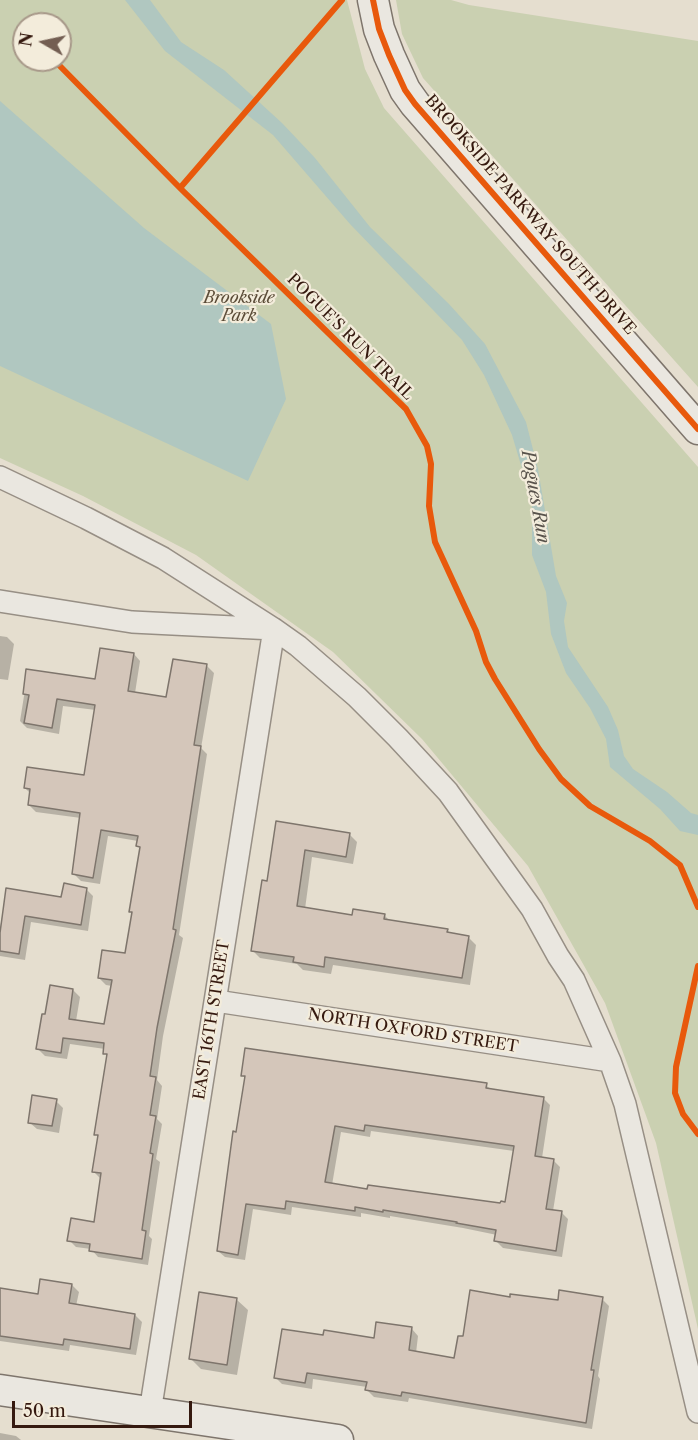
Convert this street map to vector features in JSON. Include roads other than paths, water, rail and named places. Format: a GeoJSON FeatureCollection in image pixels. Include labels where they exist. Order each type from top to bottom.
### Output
{"type":"FeatureCollection","features":[{"type":"Feature","properties":{"kind":"main road","name":"BROOKSIDE PARKWAY SOUTH DRIVE"},"geometry":{"type":"LineString","coordinates":[[373,0],[379,29],[389,55],[405,90],[415,104],[698,429]]}},
{"type":"Feature","properties":{"kind":"main road"},"geometry":{"type":"LineString","coordinates":[[0,1390],[338,1440]]}},
{"type":"Feature","properties":{"kind":"street"},"geometry":{"type":"LineString","coordinates":[[0,477],[163,558],[274,629],[298,646],[357,697],[448,792],[532,909],[574,980],[610,1061],[626,1104],[698,1412]]}},
{"type":"Feature","properties":{"kind":"street"},"geometry":{"type":"LineString","coordinates":[[0,601],[132,622],[274,629]]}},
{"type":"Feature","properties":{"kind":"street","name":"EAST 16TH STREET"},"geometry":{"type":"LineString","coordinates":[[150,1412],[274,629]]}},
{"type":"Feature","properties":{"kind":"street","name":"NORTH OXFORD STREET"},"geometry":{"type":"LineString","coordinates":[[216,1001],[610,1061]]}},
{"type":"Feature","properties":{"kind":"water","name":"Pogues Run"},"geometry":{"type":"Polygon","coordinates":[[[125,0],[150,0],[181,42],[224,70],[282,123],[315,158],[370,227],[449,304],[485,344],[526,422],[538,469],[556,576],[567,603],[564,621],[568,647],[608,707],[618,730],[624,756],[633,769],[667,792],[691,813],[698,815],[698,835],[680,831],[660,809],[610,767],[606,739],[590,708],[566,673],[551,634],[546,592],[532,555],[532,502],[512,435],[484,375],[462,340],[350,224],[273,135],[165,51],[125,0]]]}},
{"type":"Feature","properties":{"kind":"water"},"geometry":{"type":"Polygon","coordinates":[[[0,101],[144,228],[271,324],[286,399],[248,481],[0,366],[0,101]]]}},
{"type":"Feature","properties":{"kind":"park label","name":"Brookside Park"},"geometry":{"type":"Point","coordinates":[239,307]}}]}
